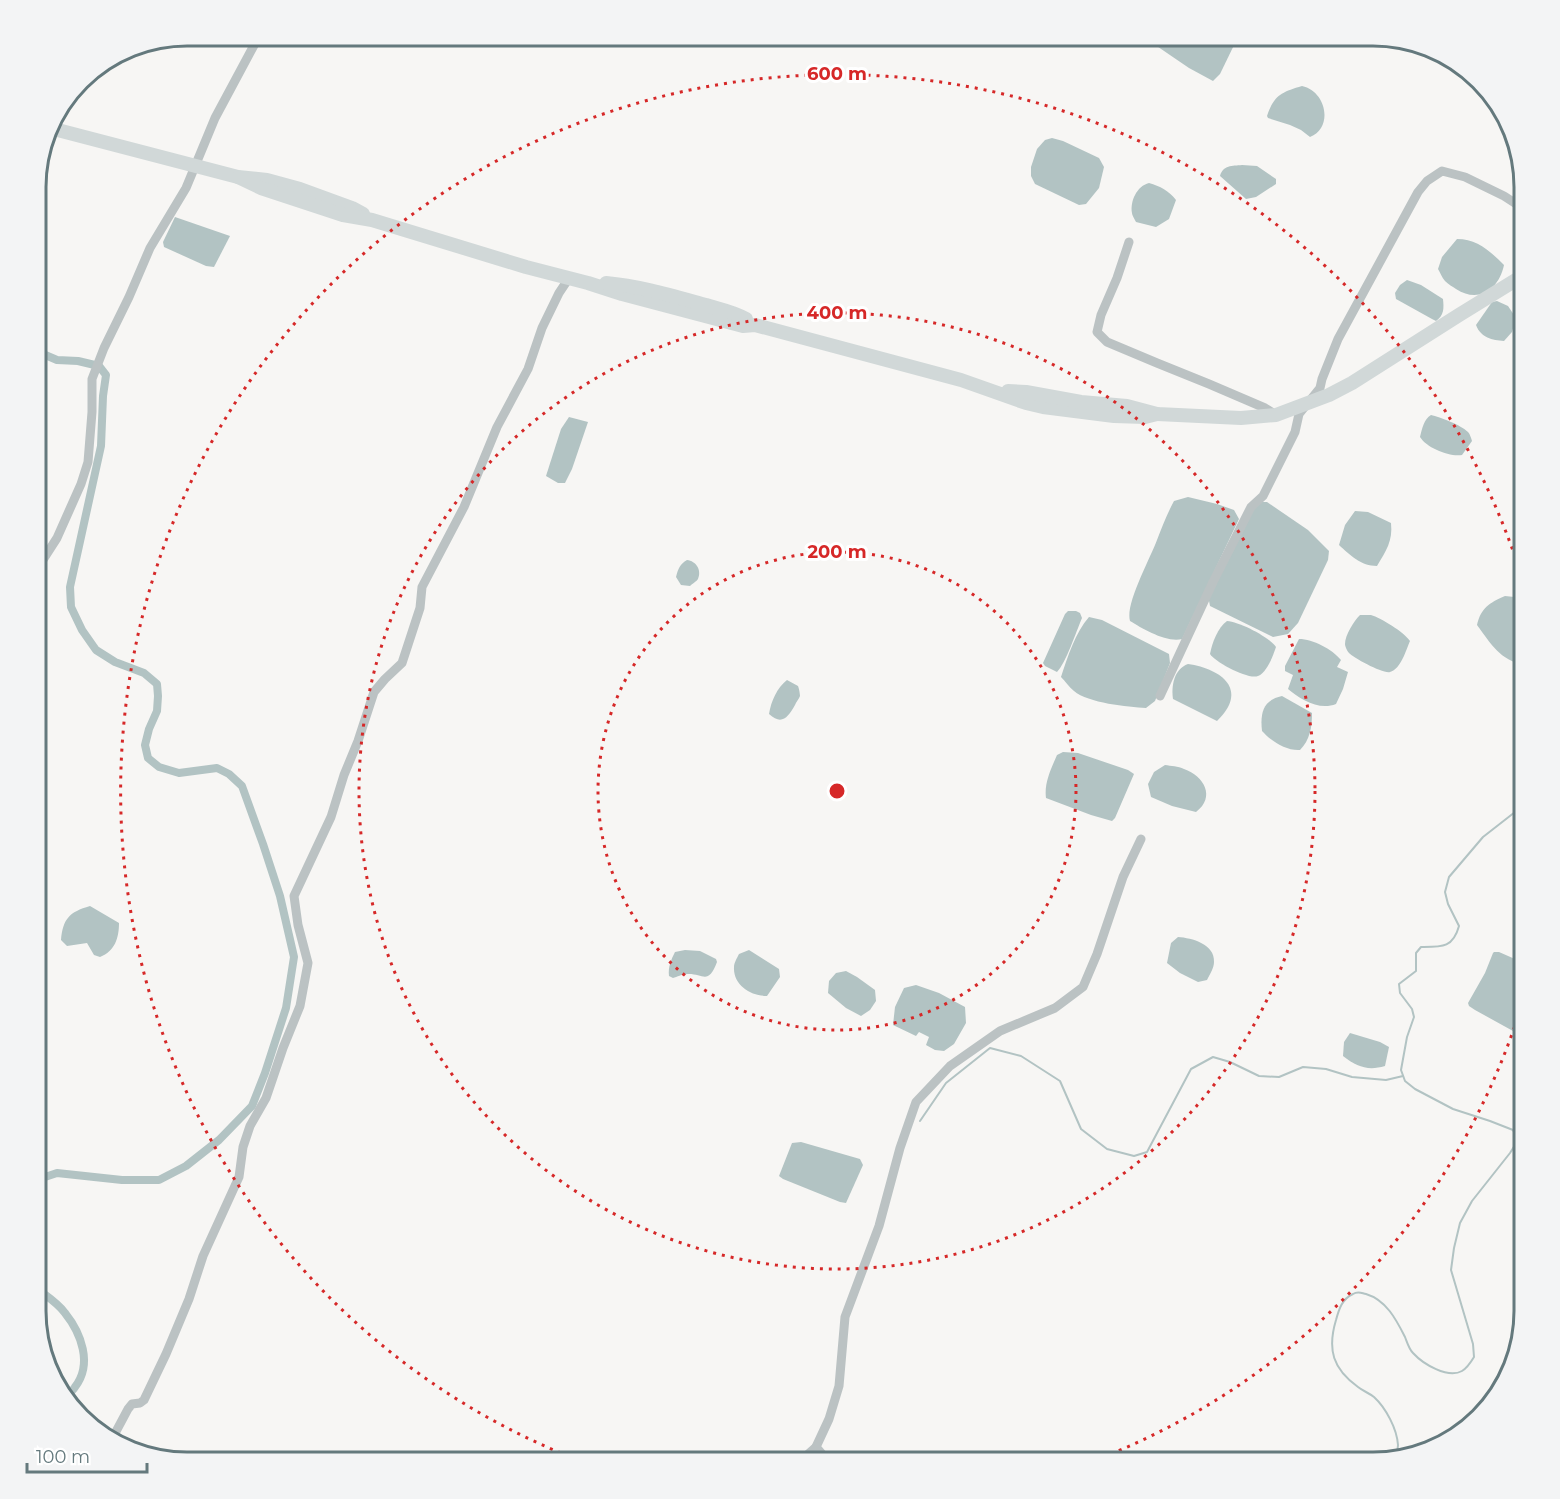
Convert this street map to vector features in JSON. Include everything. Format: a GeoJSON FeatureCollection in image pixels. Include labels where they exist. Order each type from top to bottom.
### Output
{"type":"FeatureCollection","features":[{"type":"Feature","properties":{"kind":"main road"},"geometry":{"type":"LineString","coordinates":[[59,129],[238,177],[261,188],[343,215],[372,220],[526,267],[588,283],[639,288],[728,312],[755,325],[905,364],[992,390],[1026,403],[1083,413],[1134,417],[1157,414],[1241,418],[1276,415],[1352,383],[1513,282]]}},
{"type":"Feature","properties":{"kind":"street"},"geometry":{"type":"LineString","coordinates":[[47,554],[57,538],[81,484],[88,462],[92,379],[104,349],[150,249],[186,188],[215,118],[253,47]]}},
{"type":"Feature","properties":{"kind":"street"},"geometry":{"type":"LineString","coordinates":[[1160,696],[1251,507],[1263,496],[1295,432],[1299,414],[1320,388],[1338,339],[1418,192],[1427,181],[1442,171],[1465,177],[1513,202]]}},
{"type":"Feature","properties":{"kind":"street"},"geometry":{"type":"LineString","coordinates":[[1129,242],[1101,315],[1097,332],[1107,342],[1265,408],[1276,415]]}},
{"type":"Feature","properties":{"kind":"street"},"geometry":{"type":"LineString","coordinates":[[115,1433],[132,1404],[144,1400],[166,1354],[189,1299],[202,1256],[239,1177],[243,1147],[250,1126],[266,1098],[300,1006],[308,963],[298,925],[294,896],[331,817],[374,692],[402,663],[420,608],[422,587],[464,507],[497,427],[528,369],[542,328],[569,278]]}},
{"type":"Feature","properties":{"kind":"street"},"geometry":{"type":"LineString","coordinates":[[810,1452],[816,1447],[829,1419],[839,1386],[845,1317],[879,1226],[900,1148],[916,1102],[950,1066],[1000,1031],[1055,1008],[1083,987],[1097,954],[1123,876],[1142,839]]}},
{"type":"Feature","properties":{"kind":"street"},"geometry":{"type":"LineString","coordinates":[[816,1447],[820,1452]]}},
{"type":"Feature","properties":{"kind":"shaded area"},"geometry":{"type":"Polygon","coordinates":[[[1157,46],[1234,46],[1220,74],[1213,81],[1157,46]]]}},
{"type":"Feature","properties":{"kind":"shaded area"},"geometry":{"type":"Polygon","coordinates":[[[1302,86],[1317,95],[1324,110],[1322,126],[1310,137],[1301,130],[1267,116],[1280,95],[1302,86]]]}},
{"type":"Feature","properties":{"kind":"shaded area"},"geometry":{"type":"Polygon","coordinates":[[[1052,138],[1099,158],[1104,167],[1099,188],[1086,204],[1079,205],[1035,184],[1031,176],[1031,167],[1037,149],[1045,140],[1052,138]]]}},
{"type":"Feature","properties":{"kind":"shaded area"},"geometry":{"type":"Polygon","coordinates":[[[1242,165],[1257,166],[1276,179],[1276,184],[1256,197],[1246,199],[1220,176],[1226,168],[1242,165]]]}},
{"type":"Feature","properties":{"kind":"shaded area"},"geometry":{"type":"Polygon","coordinates":[[[1149,183],[1164,189],[1176,200],[1169,219],[1156,227],[1136,222],[1132,214],[1135,195],[1141,187],[1149,183]]]}},
{"type":"Feature","properties":{"kind":"shaded area"},"geometry":{"type":"Polygon","coordinates":[[[175,217],[230,236],[214,267],[206,266],[164,247],[163,242],[175,217]]]}},
{"type":"Feature","properties":{"kind":"shaded area"},"geometry":{"type":"Polygon","coordinates":[[[1457,239],[1477,244],[1504,265],[1498,281],[1487,292],[1472,295],[1464,293],[1442,277],[1438,269],[1442,257],[1457,239]]]}},
{"type":"Feature","properties":{"kind":"shaded area"},"geometry":{"type":"Polygon","coordinates":[[[1407,280],[1421,285],[1443,299],[1443,312],[1436,321],[1396,299],[1395,293],[1407,280]]]}},
{"type":"Feature","properties":{"kind":"shaded area"},"geometry":{"type":"Polygon","coordinates":[[[1497,301],[1508,306],[1513,314],[1512,332],[1504,341],[1484,336],[1476,325],[1492,302],[1497,301]]]}},
{"type":"Feature","properties":{"kind":"shaded area"},"geometry":{"type":"Polygon","coordinates":[[[1431,415],[1456,424],[1469,433],[1472,441],[1462,455],[1451,455],[1439,451],[1423,441],[1420,437],[1425,422],[1431,415]]]}},
{"type":"Feature","properties":{"kind":"shaded area"},"geometry":{"type":"Polygon","coordinates":[[[569,417],[588,422],[572,469],[565,483],[558,483],[546,476],[561,429],[569,417]]]}},
{"type":"Feature","properties":{"kind":"shaded area"},"geometry":{"type":"Polygon","coordinates":[[[1188,497],[1234,510],[1239,519],[1182,639],[1176,640],[1142,628],[1130,621],[1129,613],[1139,581],[1171,506],[1174,501],[1188,497]]]}},
{"type":"Feature","properties":{"kind":"shaded area"},"geometry":{"type":"Polygon","coordinates":[[[1267,502],[1308,530],[1329,551],[1328,560],[1298,623],[1288,634],[1273,637],[1210,606],[1208,595],[1256,505],[1267,502]]]}},
{"type":"Feature","properties":{"kind":"shaded area"},"geometry":{"type":"Polygon","coordinates":[[[1355,511],[1368,512],[1391,523],[1390,541],[1377,566],[1361,562],[1339,545],[1345,525],[1355,511]]]}},
{"type":"Feature","properties":{"kind":"shaded area"},"geometry":{"type":"Polygon","coordinates":[[[687,560],[699,569],[698,579],[690,586],[681,585],[676,577],[680,567],[687,560]]]}},
{"type":"Feature","properties":{"kind":"shaded area"},"geometry":{"type":"Polygon","coordinates":[[[1505,596],[1513,597],[1513,662],[1492,645],[1477,625],[1481,614],[1494,601],[1505,596]]]}},
{"type":"Feature","properties":{"kind":"shaded area"},"geometry":{"type":"Polygon","coordinates":[[[1068,611],[1080,613],[1082,618],[1067,655],[1057,672],[1043,663],[1068,611]]]}},
{"type":"Feature","properties":{"kind":"shaded area"},"geometry":{"type":"Polygon","coordinates":[[[1360,615],[1371,615],[1380,619],[1410,641],[1403,659],[1394,670],[1386,672],[1375,668],[1349,653],[1345,644],[1346,637],[1360,615]]]}},
{"type":"Feature","properties":{"kind":"shaded area"},"geometry":{"type":"Polygon","coordinates":[[[1089,617],[1102,620],[1169,654],[1170,663],[1155,701],[1146,708],[1108,704],[1089,699],[1074,691],[1061,677],[1076,637],[1089,617]]]}},
{"type":"Feature","properties":{"kind":"shaded area"},"geometry":{"type":"Polygon","coordinates":[[[1227,621],[1254,631],[1276,647],[1267,667],[1258,676],[1253,677],[1232,670],[1210,654],[1216,636],[1227,621]]]}},
{"type":"Feature","properties":{"kind":"shaded area"},"geometry":{"type":"Polygon","coordinates":[[[1299,639],[1316,643],[1327,649],[1341,660],[1337,667],[1348,672],[1336,704],[1317,705],[1298,697],[1288,689],[1293,675],[1285,671],[1285,666],[1299,639]]]}},
{"type":"Feature","properties":{"kind":"shaded area"},"geometry":{"type":"Polygon","coordinates":[[[1188,664],[1211,671],[1221,676],[1227,683],[1231,691],[1231,700],[1217,721],[1173,699],[1174,678],[1183,666],[1188,664]]]}},
{"type":"Feature","properties":{"kind":"shaded area"},"geometry":{"type":"Polygon","coordinates":[[[787,680],[798,686],[800,696],[787,716],[781,720],[769,714],[777,691],[787,680]]]}},
{"type":"Feature","properties":{"kind":"shaded area"},"geometry":{"type":"Polygon","coordinates":[[[1282,696],[1312,713],[1310,733],[1300,750],[1279,745],[1262,731],[1264,708],[1271,701],[1282,696]]]}},
{"type":"Feature","properties":{"kind":"shaded area"},"geometry":{"type":"Polygon","coordinates":[[[1063,752],[1078,753],[1134,774],[1112,821],[1046,798],[1050,771],[1057,755],[1063,752]]]}},
{"type":"Feature","properties":{"kind":"shaded area"},"geometry":{"type":"Polygon","coordinates":[[[1165,765],[1191,772],[1202,782],[1206,794],[1205,800],[1196,812],[1172,806],[1151,797],[1148,784],[1154,772],[1165,765]]]}},
{"type":"Feature","properties":{"kind":"shaded area"},"geometry":{"type":"Polygon","coordinates":[[[90,906],[119,923],[113,948],[100,957],[94,955],[87,943],[67,946],[61,940],[63,927],[68,917],[90,906]]]}},
{"type":"Feature","properties":{"kind":"shaded area"},"geometry":{"type":"Polygon","coordinates":[[[1178,937],[1202,943],[1211,951],[1214,964],[1207,980],[1198,982],[1167,963],[1171,943],[1178,937]]]}},
{"type":"Feature","properties":{"kind":"shaded area"},"geometry":{"type":"Polygon","coordinates":[[[749,950],[779,969],[780,977],[767,996],[749,992],[736,979],[734,967],[736,960],[739,954],[749,950]]]}},
{"type":"Feature","properties":{"kind":"shaded area"},"geometry":{"type":"Polygon","coordinates":[[[700,951],[716,959],[717,962],[711,974],[705,977],[693,974],[673,978],[669,976],[670,964],[675,952],[700,951]]]}},
{"type":"Feature","properties":{"kind":"shaded area"},"geometry":{"type":"Polygon","coordinates":[[[1499,952],[1514,958],[1514,1031],[1475,1010],[1468,1003],[1493,953],[1499,952]]]}},
{"type":"Feature","properties":{"kind":"shaded area"},"geometry":{"type":"Polygon","coordinates":[[[846,971],[875,990],[876,1001],[870,1010],[861,1016],[846,1008],[828,993],[829,981],[836,973],[846,971]]]}},
{"type":"Feature","properties":{"kind":"shaded area"},"geometry":{"type":"Polygon","coordinates":[[[916,985],[939,993],[965,1007],[966,1023],[954,1044],[944,1051],[935,1050],[926,1045],[929,1037],[919,1032],[916,1036],[893,1025],[895,1007],[904,988],[916,985]]]}},
{"type":"Feature","properties":{"kind":"shaded area"},"geometry":{"type":"Polygon","coordinates":[[[1350,1033],[1389,1047],[1385,1066],[1363,1067],[1343,1056],[1344,1042],[1350,1033]]]}},
{"type":"Feature","properties":{"kind":"shaded area"},"geometry":{"type":"Polygon","coordinates":[[[801,1142],[860,1159],[863,1165],[846,1203],[779,1176],[792,1143],[801,1142]]]}},
{"type":"Feature","properties":{"kind":"waterway"},"geometry":{"type":"LineString","coordinates":[[47,356],[57,360],[78,361],[99,366],[106,375],[101,446],[70,587],[71,607],[82,630],[96,650],[115,662],[144,673],[157,684],[157,711],[145,745],[148,758],[159,767],[179,773],[217,768],[229,774],[242,786],[280,896],[294,957],[286,1008],[252,1106],[219,1140],[186,1166],[159,1180],[122,1180],[57,1173],[47,1176]]}},
{"type":"Feature","properties":{"kind":"waterway"},"geometry":{"type":"LineString","coordinates":[[1514,813],[1483,837],[1449,877],[1445,892],[1459,926],[1453,939],[1446,945],[1421,947],[1416,953],[1416,971],[1399,984],[1400,993],[1412,1009],[1414,1017],[1407,1037],[1401,1070],[1405,1081],[1415,1089],[1453,1109],[1514,1132]]}},
{"type":"Feature","properties":{"kind":"waterway"},"geometry":{"type":"LineString","coordinates":[[920,1121],[946,1083],[990,1048],[1021,1056],[1060,1081],[1081,1129],[1107,1149],[1134,1156],[1147,1152],[1191,1069],[1213,1057],[1230,1062],[1259,1076],[1279,1077],[1303,1067],[1326,1069],[1352,1077],[1386,1080],[1403,1076]]}},
{"type":"Feature","properties":{"kind":"waterway"},"geometry":{"type":"LineString","coordinates":[[1397,1450],[1397,1439],[1387,1413],[1374,1397],[1358,1387],[1343,1373],[1334,1358],[1332,1341],[1338,1312],[1349,1296],[1355,1293],[1373,1297],[1390,1311],[1402,1330],[1410,1350],[1423,1362],[1450,1373],[1466,1368],[1474,1357],[1473,1344],[1451,1270],[1454,1248],[1460,1223],[1472,1201],[1514,1147]]}},
{"type":"Feature","properties":{"kind":"waterway"},"geometry":{"type":"LineString","coordinates":[[47,1297],[71,1321],[83,1349],[83,1369],[71,1391]]}}]}
